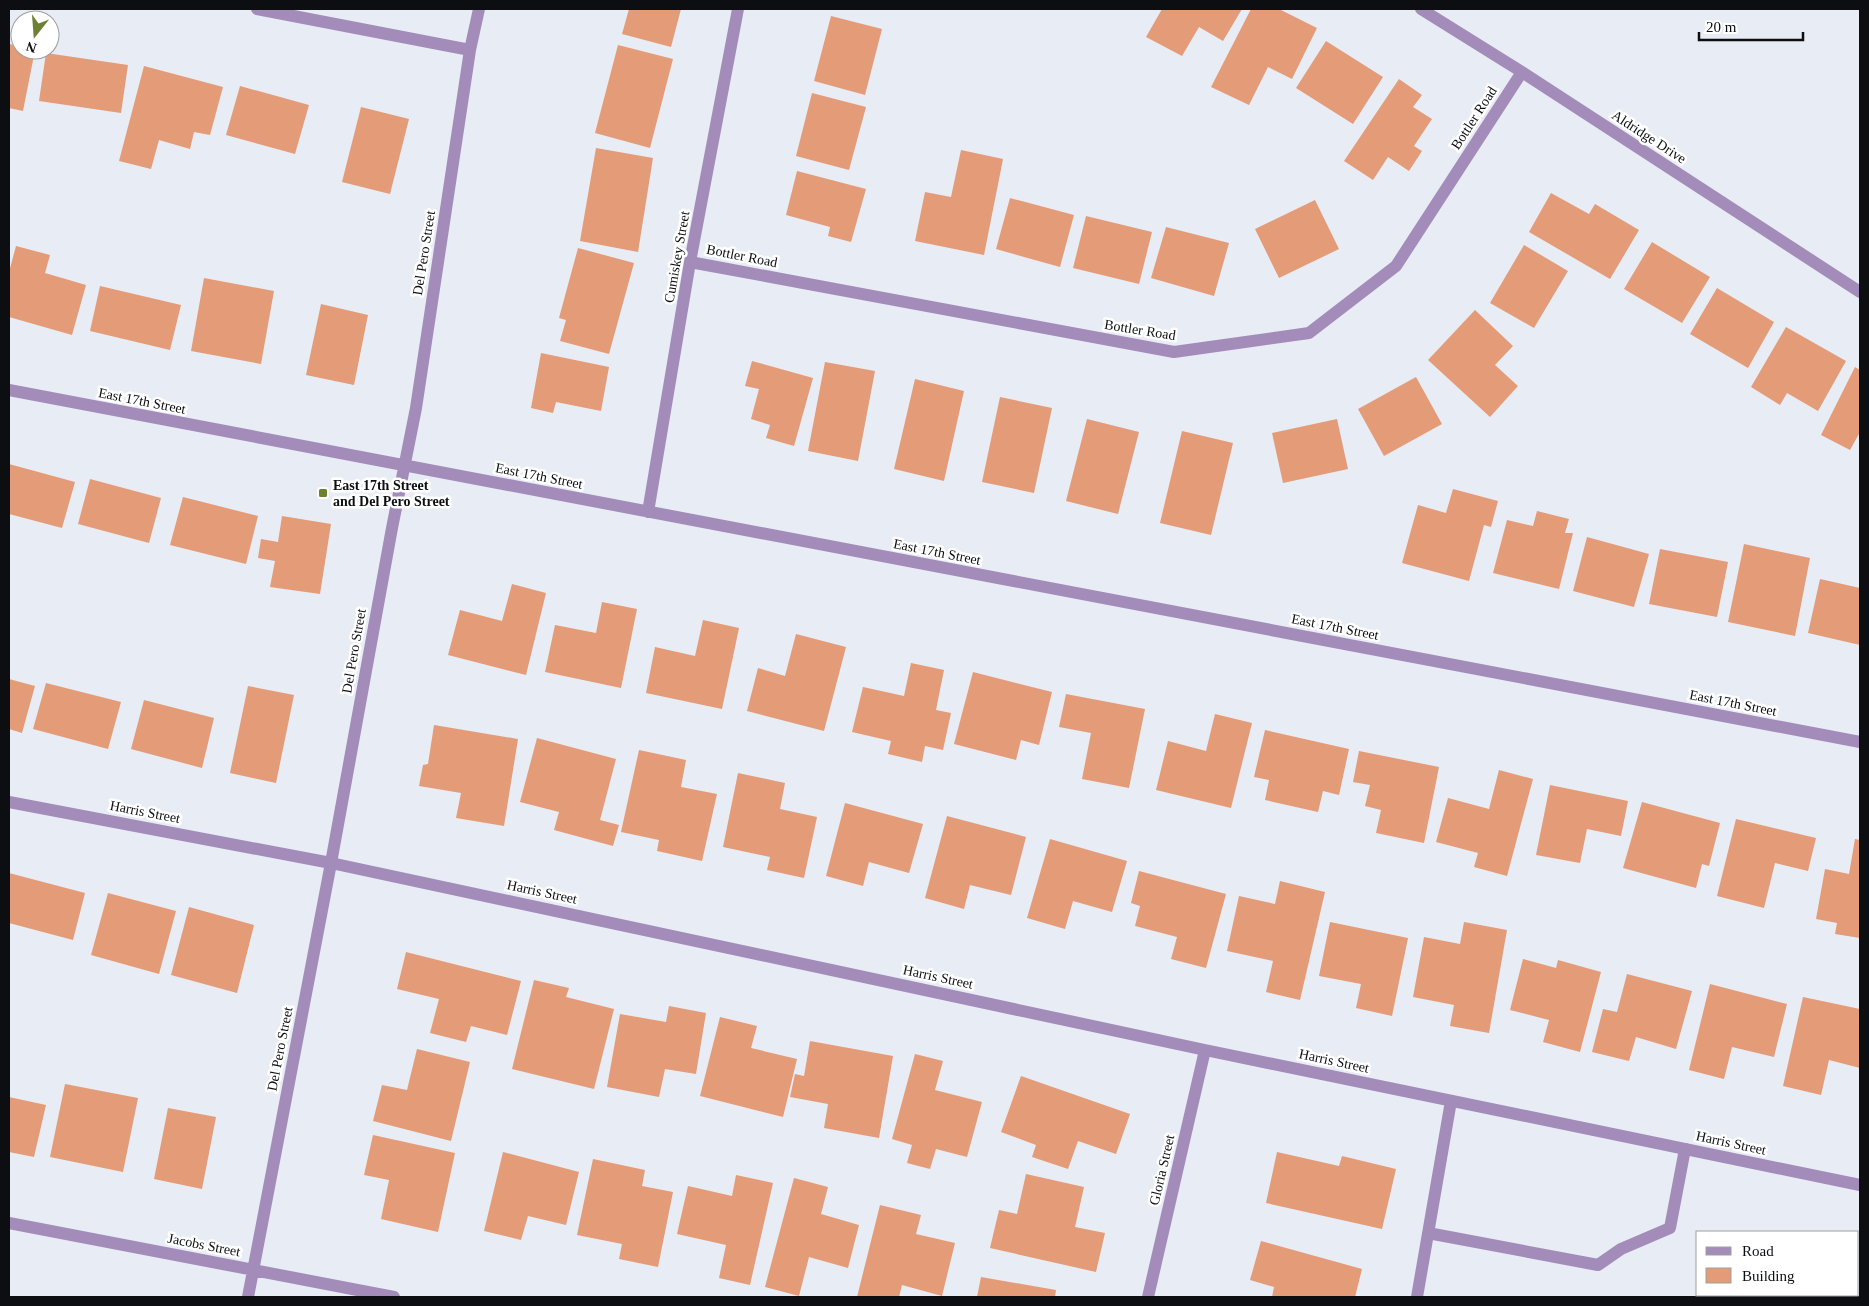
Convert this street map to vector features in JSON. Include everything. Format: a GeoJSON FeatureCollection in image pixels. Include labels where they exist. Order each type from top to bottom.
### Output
{"type":"FeatureCollection","features":[{"type":"Feature","properties":{"kind":"street"},"geometry":{"type":"LineString","coordinates":[[257,9],[470,50]]}},
{"type":"Feature","properties":{"kind":"street","name":"Del Pero Street"},"geometry":{"type":"LineString","coordinates":[[248,1297],[332,862],[416,408],[470,50],[479,9]]}},
{"type":"Feature","properties":{"kind":"street","name":"Cumiskey Street"},"geometry":{"type":"LineString","coordinates":[[648,512],[690,262],[738,9]]}},
{"type":"Feature","properties":{"kind":"street","name":"Aldridge Drive"},"geometry":{"type":"LineString","coordinates":[[1421,9],[1522,72],[1860,292]]}},
{"type":"Feature","properties":{"kind":"street","name":"Bottler Road"},"geometry":{"type":"LineString","coordinates":[[690,262],[1174,352],[1309,333],[1396,266],[1522,72]]}},
{"type":"Feature","properties":{"kind":"street","name":"East 17th Street"},"geometry":{"type":"LineString","coordinates":[[9,390],[1860,742]]}},
{"type":"Feature","properties":{"kind":"street","name":"Harris Street"},"geometry":{"type":"LineString","coordinates":[[9,802],[332,862],[1206,1050],[1860,1185]]}},
{"type":"Feature","properties":{"kind":"street","name":"Gloria Street"},"geometry":{"type":"LineString","coordinates":[[1148,1297],[1206,1050]]}},
{"type":"Feature","properties":{"kind":"street"},"geometry":{"type":"LineString","coordinates":[[1417,1297],[1452,1101]]}},
{"type":"Feature","properties":{"kind":"street"},"geometry":{"type":"LineString","coordinates":[[1428,1233],[1598,1265],[1621,1249],[1670,1228],[1685,1149]]}},
{"type":"Feature","properties":{"kind":"street","name":"Jacobs Street"},"geometry":{"type":"LineString","coordinates":[[9,1223],[394,1297]]}},
{"type":"Feature","properties":{"kind":"building"},"geometry":{"type":"Polygon","coordinates":[[[629,9],[681,9],[671,47],[622,34],[629,9]]]}},
{"type":"Feature","properties":{"kind":"building"},"geometry":{"type":"Polygon","coordinates":[[[1162,9],[1242,9],[1223,41],[1199,27],[1182,56],[1146,37],[1162,9]]]}},
{"type":"Feature","properties":{"kind":"building"},"geometry":{"type":"Polygon","coordinates":[[[1251,9],[1279,9],[1317,28],[1292,79],[1268,67],[1249,105],[1211,87],[1251,9]]]}},
{"type":"Feature","properties":{"kind":"building"},"geometry":{"type":"Polygon","coordinates":[[[831,16],[882,29],[865,95],[814,81],[831,16]]]}},
{"type":"Feature","properties":{"kind":"building"},"geometry":{"type":"Polygon","coordinates":[[[1326,41],[1383,77],[1353,124],[1296,88],[1326,41]]]}},
{"type":"Feature","properties":{"kind":"building"},"geometry":{"type":"Polygon","coordinates":[[[9,44],[10,60],[33,60],[23,111],[9,108],[9,44]]]}},
{"type":"Feature","properties":{"kind":"building"},"geometry":{"type":"Polygon","coordinates":[[[618,45],[673,59],[650,148],[595,133],[618,45]]]}},
{"type":"Feature","properties":{"kind":"building"},"geometry":{"type":"Polygon","coordinates":[[[60,55],[128,65],[121,113],[39,101],[45,60],[60,60],[60,55]]]}},
{"type":"Feature","properties":{"kind":"building"},"geometry":{"type":"Polygon","coordinates":[[[144,66],[223,87],[210,135],[194,132],[190,149],[159,140],[151,169],[119,161],[144,66]]]}},
{"type":"Feature","properties":{"kind":"building"},"geometry":{"type":"Polygon","coordinates":[[[1399,79],[1422,95],[1413,107],[1432,119],[1414,146],[1422,151],[1409,171],[1388,157],[1373,180],[1344,161],[1399,79]]]}},
{"type":"Feature","properties":{"kind":"building"},"geometry":{"type":"Polygon","coordinates":[[[240,86],[309,105],[295,154],[226,135],[240,86]]]}},
{"type":"Feature","properties":{"kind":"building"},"geometry":{"type":"Polygon","coordinates":[[[812,93],[866,107],[849,170],[796,156],[812,93]]]}},
{"type":"Feature","properties":{"kind":"building"},"geometry":{"type":"Polygon","coordinates":[[[361,107],[409,119],[390,194],[342,182],[361,107]]]}},
{"type":"Feature","properties":{"kind":"building"},"geometry":{"type":"Polygon","coordinates":[[[596,148],[653,158],[638,252],[580,241],[596,148]]]}},
{"type":"Feature","properties":{"kind":"building"},"geometry":{"type":"Polygon","coordinates":[[[961,150],[1003,159],[984,255],[915,241],[925,192],[951,197],[961,150]]]}},
{"type":"Feature","properties":{"kind":"building"},"geometry":{"type":"Polygon","coordinates":[[[797,171],[866,189],[851,242],[828,236],[830,227],[786,215],[797,171]]]}},
{"type":"Feature","properties":{"kind":"building"},"geometry":{"type":"Polygon","coordinates":[[[1551,193],[1589,214],[1595,204],[1639,230],[1610,279],[1529,232],[1551,193]]]}},
{"type":"Feature","properties":{"kind":"building"},"geometry":{"type":"Polygon","coordinates":[[[1010,198],[1074,215],[1060,267],[996,249],[1010,198]]]}},
{"type":"Feature","properties":{"kind":"building"},"geometry":{"type":"Polygon","coordinates":[[[1315,200],[1339,249],[1279,278],[1255,229],[1315,200]]]}},
{"type":"Feature","properties":{"kind":"building"},"geometry":{"type":"Polygon","coordinates":[[[1086,216],[1152,232],[1139,284],[1073,268],[1086,216]]]}},
{"type":"Feature","properties":{"kind":"building"},"geometry":{"type":"Polygon","coordinates":[[[1166,227],[1229,243],[1214,296],[1151,278],[1166,227]]]}},
{"type":"Feature","properties":{"kind":"building"},"geometry":{"type":"Polygon","coordinates":[[[1652,242],[1710,277],[1682,323],[1624,289],[1652,242]]]}},
{"type":"Feature","properties":{"kind":"building"},"geometry":{"type":"Polygon","coordinates":[[[1524,245],[1568,271],[1534,328],[1490,303],[1524,245]]]}},
{"type":"Feature","properties":{"kind":"building"},"geometry":{"type":"Polygon","coordinates":[[[16,246],[50,255],[45,273],[86,285],[72,335],[9,317],[9,272],[16,246]]]}},
{"type":"Feature","properties":{"kind":"building"},"geometry":{"type":"Polygon","coordinates":[[[578,248],[634,263],[609,354],[560,341],[566,320],[559,318],[578,248]]]}},
{"type":"Feature","properties":{"kind":"building"},"geometry":{"type":"Polygon","coordinates":[[[204,278],[274,291],[261,364],[191,351],[204,278]]]}},
{"type":"Feature","properties":{"kind":"building"},"geometry":{"type":"Polygon","coordinates":[[[100,286],[181,305],[170,350],[90,331],[100,286]]]}},
{"type":"Feature","properties":{"kind":"building"},"geometry":{"type":"Polygon","coordinates":[[[1717,288],[1774,322],[1748,368],[1690,334],[1717,288]]]}},
{"type":"Feature","properties":{"kind":"building"},"geometry":{"type":"Polygon","coordinates":[[[321,304],[368,315],[354,385],[306,375],[321,304]]]}},
{"type":"Feature","properties":{"kind":"building"},"geometry":{"type":"Polygon","coordinates":[[[1475,310],[1513,346],[1495,365],[1518,386],[1490,417],[1428,360],[1475,310]]]}},
{"type":"Feature","properties":{"kind":"building"},"geometry":{"type":"Polygon","coordinates":[[[1786,327],[1846,361],[1818,411],[1787,393],[1780,405],[1751,387],[1786,327]]]}},
{"type":"Feature","properties":{"kind":"building"},"geometry":{"type":"Polygon","coordinates":[[[541,353],[609,367],[601,411],[556,402],[553,413],[531,408],[541,353]]]}},
{"type":"Feature","properties":{"kind":"building"},"geometry":{"type":"Polygon","coordinates":[[[752,361],[813,378],[794,446],[766,438],[770,425],[751,419],[759,389],[745,386],[752,361]]]}},
{"type":"Feature","properties":{"kind":"building"},"geometry":{"type":"Polygon","coordinates":[[[825,362],[875,371],[858,461],[808,451],[825,362]]]}},
{"type":"Feature","properties":{"kind":"building"},"geometry":{"type":"Polygon","coordinates":[[[1855,367],[1860,370],[1860,432],[1850,450],[1821,435],[1855,367]]]}},
{"type":"Feature","properties":{"kind":"building"},"geometry":{"type":"Polygon","coordinates":[[[1416,377],[1442,424],[1384,456],[1358,409],[1416,377]]]}},
{"type":"Feature","properties":{"kind":"building"},"geometry":{"type":"Polygon","coordinates":[[[915,379],[964,391],[944,481],[894,469],[915,379]]]}},
{"type":"Feature","properties":{"kind":"building"},"geometry":{"type":"Polygon","coordinates":[[[1000,397],[1052,408],[1034,493],[982,482],[1000,397]]]}},
{"type":"Feature","properties":{"kind":"building"},"geometry":{"type":"Polygon","coordinates":[[[1087,419],[1139,432],[1118,514],[1066,501],[1087,419]]]}},
{"type":"Feature","properties":{"kind":"building"},"geometry":{"type":"Polygon","coordinates":[[[1337,419],[1348,469],[1283,483],[1272,433],[1337,419]]]}},
{"type":"Feature","properties":{"kind":"building"},"geometry":{"type":"Polygon","coordinates":[[[1182,431],[1233,443],[1211,535],[1160,523],[1182,431]]]}},
{"type":"Feature","properties":{"kind":"building"},"geometry":{"type":"Polygon","coordinates":[[[9,464],[75,482],[62,528],[9,514],[9,464]]]}},
{"type":"Feature","properties":{"kind":"building"},"geometry":{"type":"Polygon","coordinates":[[[90,479],[161,498],[149,543],[78,524],[90,479]]]}},
{"type":"Feature","properties":{"kind":"building"},"geometry":{"type":"Polygon","coordinates":[[[1453,489],[1498,501],[1491,527],[1484,525],[1469,581],[1402,563],[1418,505],[1446,513],[1453,489]]]}},
{"type":"Feature","properties":{"kind":"building"},"geometry":{"type":"Polygon","coordinates":[[[183,497],[258,516],[246,564],[170,545],[183,497]]]}},
{"type":"Feature","properties":{"kind":"building"},"geometry":{"type":"Polygon","coordinates":[[[1537,511],[1569,519],[1565,533],[1573,533],[1559,589],[1493,573],[1507,520],[1533,526],[1537,511]]]}},
{"type":"Feature","properties":{"kind":"building"},"geometry":{"type":"Polygon","coordinates":[[[282,516],[331,524],[320,594],[270,587],[275,561],[258,558],[261,539],[278,542],[282,516]]]}},
{"type":"Feature","properties":{"kind":"building"},"geometry":{"type":"Polygon","coordinates":[[[1587,537],[1649,554],[1634,607],[1573,591],[1587,537]]]}},
{"type":"Feature","properties":{"kind":"building"},"geometry":{"type":"Polygon","coordinates":[[[1744,544],[1810,558],[1795,636],[1728,622],[1744,544]]]}},
{"type":"Feature","properties":{"kind":"building"},"geometry":{"type":"Polygon","coordinates":[[[1660,549],[1728,562],[1717,617],[1649,604],[1660,549]]]}},
{"type":"Feature","properties":{"kind":"building"},"geometry":{"type":"Polygon","coordinates":[[[1820,579],[1860,588],[1860,645],[1808,633],[1820,579]]]}},
{"type":"Feature","properties":{"kind":"building"},"geometry":{"type":"Polygon","coordinates":[[[512,584],[546,593],[526,675],[448,655],[460,610],[502,621],[512,584]]]}},
{"type":"Feature","properties":{"kind":"building"},"geometry":{"type":"Polygon","coordinates":[[[602,602],[637,609],[621,688],[545,672],[555,625],[596,633],[602,602]]]}},
{"type":"Feature","properties":{"kind":"building"},"geometry":{"type":"Polygon","coordinates":[[[703,620],[739,628],[722,709],[646,693],[655,647],[695,656],[703,620]]]}},
{"type":"Feature","properties":{"kind":"building"},"geometry":{"type":"Polygon","coordinates":[[[796,634],[846,647],[824,731],[747,711],[758,668],[785,676],[796,634]]]}},
{"type":"Feature","properties":{"kind":"building"},"geometry":{"type":"Polygon","coordinates":[[[911,663],[944,670],[936,710],[951,713],[943,750],[925,746],[922,762],[888,754],[891,741],[852,732],[863,687],[904,696],[911,663]]]}},
{"type":"Feature","properties":{"kind":"building"},"geometry":{"type":"Polygon","coordinates":[[[973,672],[1052,692],[1039,745],[1021,740],[1016,760],[954,744],[973,672]]]}},
{"type":"Feature","properties":{"kind":"building"},"geometry":{"type":"Polygon","coordinates":[[[9,679],[35,686],[22,733],[9,729],[9,679]]]}},
{"type":"Feature","properties":{"kind":"building"},"geometry":{"type":"Polygon","coordinates":[[[46,683],[121,702],[108,749],[33,729],[46,683]]]}},
{"type":"Feature","properties":{"kind":"building"},"geometry":{"type":"Polygon","coordinates":[[[248,686],[294,695],[276,783],[230,773],[248,686]]]}},
{"type":"Feature","properties":{"kind":"building"},"geometry":{"type":"Polygon","coordinates":[[[1066,694],[1145,709],[1129,788],[1082,779],[1091,733],[1059,727],[1066,694]]]}},
{"type":"Feature","properties":{"kind":"building"},"geometry":{"type":"Polygon","coordinates":[[[144,700],[214,718],[202,768],[131,749],[144,700]]]}},
{"type":"Feature","properties":{"kind":"building"},"geometry":{"type":"Polygon","coordinates":[[[1215,714],[1252,723],[1231,808],[1156,790],[1168,741],[1206,751],[1215,714]]]}},
{"type":"Feature","properties":{"kind":"building"},"geometry":{"type":"Polygon","coordinates":[[[434,725],[518,739],[504,826],[456,818],[461,793],[419,786],[423,765],[428,764],[434,725]]]}},
{"type":"Feature","properties":{"kind":"building"},"geometry":{"type":"Polygon","coordinates":[[[1265,730],[1349,749],[1339,795],[1323,791],[1318,812],[1265,800],[1269,780],[1254,777],[1265,730]]]}},
{"type":"Feature","properties":{"kind":"building"},"geometry":{"type":"Polygon","coordinates":[[[537,738],[616,759],[600,820],[619,825],[613,846],[554,830],[559,812],[520,802],[537,738]]]}},
{"type":"Feature","properties":{"kind":"building"},"geometry":{"type":"Polygon","coordinates":[[[639,750],[686,760],[681,787],[717,794],[702,861],[657,851],[659,840],[621,832],[639,750]]]}},
{"type":"Feature","properties":{"kind":"building"},"geometry":{"type":"Polygon","coordinates":[[[1359,751],[1439,767],[1424,843],[1376,833],[1381,810],[1365,806],[1370,785],[1353,782],[1359,751]]]}},
{"type":"Feature","properties":{"kind":"building"},"geometry":{"type":"Polygon","coordinates":[[[1499,770],[1533,779],[1507,876],[1474,867],[1478,853],[1436,842],[1448,798],[1489,809],[1499,770]]]}},
{"type":"Feature","properties":{"kind":"building"},"geometry":{"type":"Polygon","coordinates":[[[738,773],[785,783],[780,809],[817,817],[804,878],[767,870],[770,857],[723,847],[738,773]]]}},
{"type":"Feature","properties":{"kind":"building"},"geometry":{"type":"Polygon","coordinates":[[[1550,785],[1628,801],[1621,836],[1587,829],[1580,863],[1536,855],[1550,785]]]}},
{"type":"Feature","properties":{"kind":"building"},"geometry":{"type":"Polygon","coordinates":[[[1642,802],[1720,823],[1709,866],[1702,864],[1696,888],[1623,868],[1642,802]]]}},
{"type":"Feature","properties":{"kind":"building"},"geometry":{"type":"Polygon","coordinates":[[[845,803],[923,824],[909,873],[869,862],[863,886],[826,876],[845,803]]]}},
{"type":"Feature","properties":{"kind":"building"},"geometry":{"type":"Polygon","coordinates":[[[947,816],[1026,837],[1011,895],[970,885],[964,909],[925,898],[947,816]]]}},
{"type":"Feature","properties":{"kind":"building"},"geometry":{"type":"Polygon","coordinates":[[[1736,819],[1816,838],[1808,871],[1775,863],[1764,908],[1717,896],[1736,819]]]}},
{"type":"Feature","properties":{"kind":"building"},"geometry":{"type":"Polygon","coordinates":[[[1050,839],[1127,861],[1112,912],[1073,901],[1065,929],[1027,918],[1050,839]]]}},
{"type":"Feature","properties":{"kind":"building"},"geometry":{"type":"Polygon","coordinates":[[[1855,839],[1860,840],[1860,938],[1835,934],[1837,923],[1816,919],[1825,869],[1849,874],[1855,839]]]}},
{"type":"Feature","properties":{"kind":"building"},"geometry":{"type":"Polygon","coordinates":[[[1139,871],[1226,894],[1206,968],[1171,959],[1177,937],[1135,926],[1140,906],[1131,903],[1139,871]]]}},
{"type":"Feature","properties":{"kind":"building"},"geometry":{"type":"Polygon","coordinates":[[[9,873],[85,893],[73,940],[9,923],[9,873]]]}},
{"type":"Feature","properties":{"kind":"building"},"geometry":{"type":"Polygon","coordinates":[[[1280,881],[1325,892],[1300,1000],[1266,992],[1273,961],[1227,951],[1239,896],[1275,904],[1280,881]]]}},
{"type":"Feature","properties":{"kind":"building"},"geometry":{"type":"Polygon","coordinates":[[[108,893],[176,911],[159,974],[91,955],[108,893]]]}},
{"type":"Feature","properties":{"kind":"building"},"geometry":{"type":"Polygon","coordinates":[[[189,907],[254,925],[237,993],[171,975],[189,907]]]}},
{"type":"Feature","properties":{"kind":"building"},"geometry":{"type":"Polygon","coordinates":[[[1330,922],[1408,938],[1392,1016],[1356,1008],[1361,984],[1319,976],[1330,922]]]}},
{"type":"Feature","properties":{"kind":"building"},"geometry":{"type":"Polygon","coordinates":[[[1464,922],[1507,930],[1489,1033],[1450,1026],[1454,1005],[1413,997],[1424,937],[1460,944],[1464,922]]]}},
{"type":"Feature","properties":{"kind":"building"},"geometry":{"type":"Polygon","coordinates":[[[406,952],[521,981],[507,1035],[471,1026],[466,1042],[430,1033],[439,999],[397,989],[406,952]]]}},
{"type":"Feature","properties":{"kind":"building"},"geometry":{"type":"Polygon","coordinates":[[[1523,959],[1556,968],[1558,960],[1601,972],[1580,1052],[1543,1042],[1549,1020],[1510,1010],[1523,959]]]}},
{"type":"Feature","properties":{"kind":"building"},"geometry":{"type":"Polygon","coordinates":[[[1627,974],[1692,991],[1676,1049],[1636,1037],[1629,1061],[1592,1052],[1603,1009],[1617,1012],[1627,974]]]}},
{"type":"Feature","properties":{"kind":"building"},"geometry":{"type":"Polygon","coordinates":[[[534,980],[569,988],[566,997],[614,1009],[594,1089],[512,1069],[534,980]]]}},
{"type":"Feature","properties":{"kind":"building"},"geometry":{"type":"Polygon","coordinates":[[[1710,984],[1787,1004],[1774,1057],[1732,1047],[1724,1079],[1689,1070],[1710,984]]]}},
{"type":"Feature","properties":{"kind":"building"},"geometry":{"type":"Polygon","coordinates":[[[1803,997],[1860,1009],[1860,1068],[1829,1060],[1821,1095],[1783,1086],[1803,997]]]}},
{"type":"Feature","properties":{"kind":"building"},"geometry":{"type":"Polygon","coordinates":[[[669,1006],[706,1013],[696,1074],[665,1069],[659,1097],[607,1087],[620,1014],[666,1022],[669,1006]]]}},
{"type":"Feature","properties":{"kind":"building"},"geometry":{"type":"Polygon","coordinates":[[[720,1017],[757,1026],[751,1048],[797,1059],[783,1117],[700,1096],[720,1017]]]}},
{"type":"Feature","properties":{"kind":"building"},"geometry":{"type":"Polygon","coordinates":[[[810,1041],[893,1056],[879,1138],[824,1128],[828,1104],[790,1097],[795,1074],[804,1076],[810,1041]]]}},
{"type":"Feature","properties":{"kind":"building"},"geometry":{"type":"Polygon","coordinates":[[[417,1049],[470,1062],[451,1141],[373,1121],[382,1085],[407,1090],[417,1049]]]}},
{"type":"Feature","properties":{"kind":"building"},"geometry":{"type":"Polygon","coordinates":[[[915,1054],[943,1061],[935,1090],[982,1102],[967,1157],[936,1149],[930,1169],[907,1163],[912,1145],[892,1139],[915,1054]]]}},
{"type":"Feature","properties":{"kind":"building"},"geometry":{"type":"Polygon","coordinates":[[[1021,1076],[1130,1114],[1116,1154],[1078,1141],[1068,1169],[1032,1157],[1036,1145],[1001,1132],[1021,1076]]]}},
{"type":"Feature","properties":{"kind":"building"},"geometry":{"type":"Polygon","coordinates":[[[65,1084],[138,1098],[123,1172],[50,1157],[65,1084]]]}},
{"type":"Feature","properties":{"kind":"building"},"geometry":{"type":"Polygon","coordinates":[[[9,1097],[46,1105],[34,1157],[9,1152],[9,1097]]]}},
{"type":"Feature","properties":{"kind":"building"},"geometry":{"type":"Polygon","coordinates":[[[168,1108],[216,1117],[202,1189],[154,1179],[168,1108]]]}},
{"type":"Feature","properties":{"kind":"building"},"geometry":{"type":"Polygon","coordinates":[[[373,1135],[455,1153],[438,1232],[381,1219],[389,1180],[364,1175],[373,1135]]]}},
{"type":"Feature","properties":{"kind":"building"},"geometry":{"type":"Polygon","coordinates":[[[503,1152],[579,1172],[566,1225],[528,1216],[521,1240],[484,1231],[503,1152]]]}},
{"type":"Feature","properties":{"kind":"building"},"geometry":{"type":"Polygon","coordinates":[[[1277,1152],[1339,1166],[1342,1156],[1396,1169],[1382,1229],[1266,1203],[1277,1152]]]}},
{"type":"Feature","properties":{"kind":"building"},"geometry":{"type":"Polygon","coordinates":[[[593,1159],[645,1170],[642,1186],[673,1192],[658,1267],[619,1259],[622,1244],[577,1235],[593,1159]]]}},
{"type":"Feature","properties":{"kind":"building"},"geometry":{"type":"Polygon","coordinates":[[[1026,1174],[1084,1187],[1075,1227],[1105,1233],[1096,1272],[990,1248],[999,1210],[1017,1214],[1026,1174]]]}},
{"type":"Feature","properties":{"kind":"building"},"geometry":{"type":"Polygon","coordinates":[[[736,1175],[773,1183],[750,1285],[719,1278],[726,1245],[677,1234],[688,1186],[732,1196],[736,1175]]]}},
{"type":"Feature","properties":{"kind":"building"},"geometry":{"type":"Polygon","coordinates":[[[794,1178],[828,1187],[821,1214],[859,1225],[848,1268],[809,1257],[799,1296],[765,1287],[794,1178]]]}},
{"type":"Feature","properties":{"kind":"building"},"geometry":{"type":"Polygon","coordinates":[[[880,1205],[921,1215],[916,1234],[955,1243],[942,1296],[902,1285],[899,1297],[857,1297],[880,1205]]]}},
{"type":"Feature","properties":{"kind":"building"},"geometry":{"type":"Polygon","coordinates":[[[1261,1241],[1362,1269],[1355,1297],[1272,1297],[1274,1287],[1250,1280],[1261,1241]]]}},
{"type":"Feature","properties":{"kind":"building"},"geometry":{"type":"Polygon","coordinates":[[[981,1277],[1056,1290],[1055,1297],[977,1297],[981,1277]]]}},
{"type":"Feature","properties":{"kind":"place","name":"East 17th Street and Del Pero Street"},"geometry":{"type":"Point","coordinates":[323,493]}}]}
